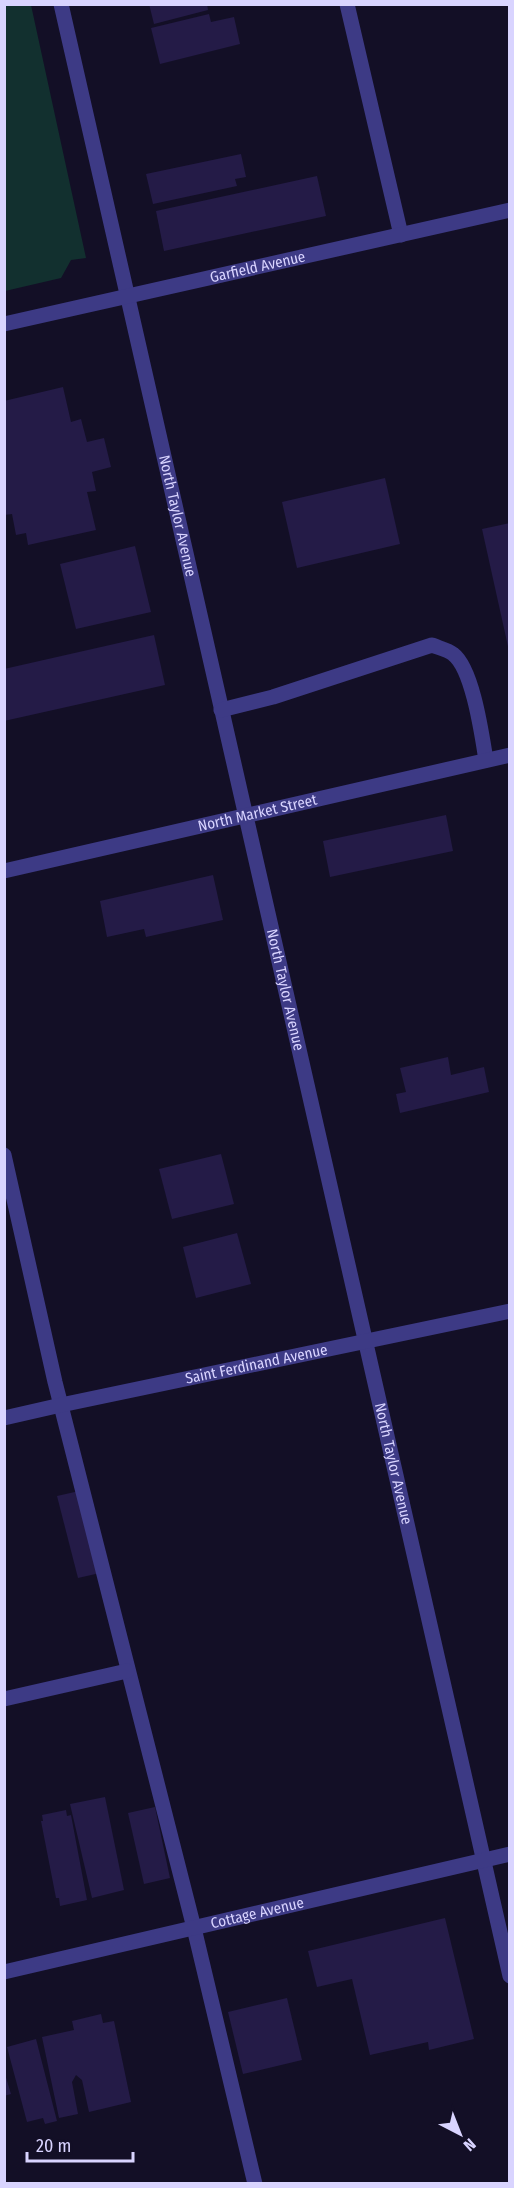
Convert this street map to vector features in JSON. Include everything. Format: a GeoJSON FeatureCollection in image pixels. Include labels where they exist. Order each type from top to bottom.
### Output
{"type":"FeatureCollection","features":[{"type":"Feature","properties":{"kind":"street","name":"North Taylor Avenue"},"geometry":{"type":"LineString","coordinates":[[61,4],[510,1976]]}},
{"type":"Feature","properties":{"kind":"street"},"geometry":{"type":"LineString","coordinates":[[347,4],[401,235]]}},
{"type":"Feature","properties":{"kind":"street","name":"Garfield Avenue"},"geometry":{"type":"LineString","coordinates":[[4,324],[510,210]]}},
{"type":"Feature","properties":{"kind":"street"},"geometry":{"type":"LineString","coordinates":[[221,710],[273,698],[432,645],[455,655],[467,674],[480,720],[486,760]]}},
{"type":"Feature","properties":{"kind":"street","name":"North Market Street"},"geometry":{"type":"LineString","coordinates":[[4,871],[510,755]]}},
{"type":"Feature","properties":{"kind":"street"},"geometry":{"type":"LineString","coordinates":[[4,1155],[61,1405],[194,1928],[255,2184]]}},
{"type":"Feature","properties":{"kind":"street","name":"Saint Ferdinand Avenue"},"geometry":{"type":"LineString","coordinates":[[4,1418],[510,1311]]}},
{"type":"Feature","properties":{"kind":"street"},"geometry":{"type":"LineString","coordinates":[[4,1699],[128,1671]]}},
{"type":"Feature","properties":{"kind":"street","name":"Cottage Avenue"},"geometry":{"type":"LineString","coordinates":[[4,1972],[510,1854]]}},
{"type":"Feature","properties":{"kind":"green space"},"geometry":{"type":"Polygon","coordinates":[[[4,5],[31,5],[86,258],[71,260],[61,278],[5,291],[4,5]]]}},
{"type":"Feature","properties":{"kind":"building"},"geometry":{"type":"Polygon","coordinates":[[[149,4],[207,4],[208,10],[154,24],[149,4]]]}},
{"type":"Feature","properties":{"kind":"building"},"geometry":{"type":"Polygon","coordinates":[[[209,14],[211,22],[234,17],[240,44],[160,64],[151,28],[209,14]]]}},
{"type":"Feature","properties":{"kind":"building"},"geometry":{"type":"Polygon","coordinates":[[[241,154],[246,177],[235,179],[237,186],[153,204],[146,174],[241,154]]]}},
{"type":"Feature","properties":{"kind":"building"},"geometry":{"type":"Polygon","coordinates":[[[317,176],[326,216],[164,251],[156,211],[317,176]]]}},
{"type":"Feature","properties":{"kind":"building"},"geometry":{"type":"Polygon","coordinates":[[[63,387],[71,422],[81,419],[87,442],[104,438],[111,467],[92,472],[96,491],[87,492],[96,530],[28,545],[26,533],[16,535],[12,514],[4,515],[4,401],[63,387]]]}},
{"type":"Feature","properties":{"kind":"building"},"geometry":{"type":"Polygon","coordinates":[[[385,478],[400,544],[297,568],[282,502],[385,478]]]}},
{"type":"Feature","properties":{"kind":"building"},"geometry":{"type":"Polygon","coordinates":[[[510,523],[510,651],[509,651],[482,529],[510,523]]]}},
{"type":"Feature","properties":{"kind":"building"},"geometry":{"type":"Polygon","coordinates":[[[135,546],[151,612],[76,629],[60,564],[135,546]]]}},
{"type":"Feature","properties":{"kind":"building"},"geometry":{"type":"Polygon","coordinates":[[[154,635],[165,685],[4,721],[4,669],[154,635]]]}},
{"type":"Feature","properties":{"kind":"building"},"geometry":{"type":"Polygon","coordinates":[[[446,815],[453,851],[330,877],[323,841],[446,815]]]}},
{"type":"Feature","properties":{"kind":"building"},"geometry":{"type":"Polygon","coordinates":[[[213,875],[223,920],[146,937],[144,929],[107,937],[100,901],[213,875]]]}},
{"type":"Feature","properties":{"kind":"building"},"geometry":{"type":"Polygon","coordinates":[[[448,1057],[451,1075],[484,1067],[489,1092],[400,1113],[396,1094],[406,1092],[400,1068],[448,1057]]]}},
{"type":"Feature","properties":{"kind":"building"},"geometry":{"type":"Polygon","coordinates":[[[221,1154],[234,1204],[172,1219],[159,1169],[221,1154]]]}},
{"type":"Feature","properties":{"kind":"building"},"geometry":{"type":"Polygon","coordinates":[[[237,1233],[251,1284],[196,1298],[183,1247],[237,1233]]]}},
{"type":"Feature","properties":{"kind":"building"},"geometry":{"type":"Polygon","coordinates":[[[79,1491],[100,1573],[78,1578],[57,1496],[79,1491]]]}},
{"type":"Feature","properties":{"kind":"building"},"geometry":{"type":"Polygon","coordinates":[[[105,1797],[124,1890],[92,1898],[70,1804],[105,1797]]]}},
{"type":"Feature","properties":{"kind":"building"},"geometry":{"type":"Polygon","coordinates":[[[155,1807],[170,1878],[144,1884],[128,1813],[155,1807]]]}},
{"type":"Feature","properties":{"kind":"building"},"geometry":{"type":"Polygon","coordinates":[[[66,1810],[67,1816],[71,1815],[87,1900],[60,1906],[59,1898],[56,1898],[41,1821],[43,1821],[42,1815],[66,1810]]]}},
{"type":"Feature","properties":{"kind":"building"},"geometry":{"type":"Polygon","coordinates":[[[445,1918],[474,2039],[429,2050],[428,2042],[370,2055],[352,1979],[317,1987],[308,1951],[445,1918]]]}},
{"type":"Feature","properties":{"kind":"building"},"geometry":{"type":"Polygon","coordinates":[[[287,1998],[302,2060],[243,2074],[228,2012],[287,1998]]]}},
{"type":"Feature","properties":{"kind":"building"},"geometry":{"type":"Polygon","coordinates":[[[101,2014],[103,2023],[114,2021],[131,2102],[89,2112],[82,2080],[76,2075],[72,2082],[78,2114],[59,2118],[42,2037],[74,2030],[72,2021],[101,2014]]]}},
{"type":"Feature","properties":{"kind":"building"},"geometry":{"type":"Polygon","coordinates":[[[36,2039],[57,2121],[45,2124],[43,2118],[27,2122],[7,2047],[36,2039]]]}},
{"type":"Feature","properties":{"kind":"building"},"geometry":{"type":"Polygon","coordinates":[[[4,2071],[11,2094],[4,2096],[4,2071]]]}}]}
